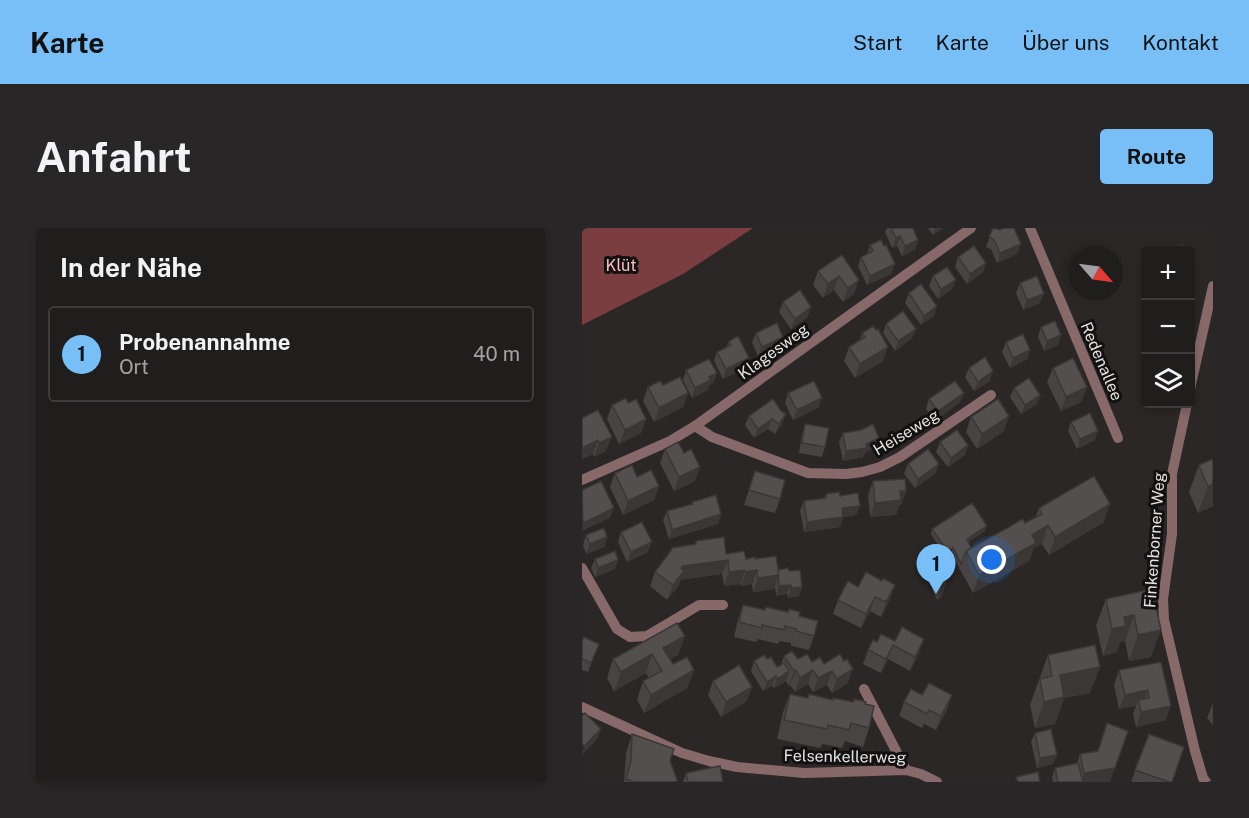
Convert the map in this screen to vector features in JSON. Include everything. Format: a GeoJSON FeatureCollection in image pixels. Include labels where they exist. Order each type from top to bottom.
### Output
{"type":"FeatureCollection","features":[{"type":"Feature","properties":{"kind":"street","name":"Klagesweg"},"geometry":{"type":"LineString","coordinates":[[582,480],[670,441],[695,426],[971,228]]}},
{"type":"Feature","properties":{"kind":"street","name":"Redenallee"},"geometry":{"type":"LineString","coordinates":[[1030,228],[1118,438]]}},
{"type":"Feature","properties":{"kind":"street"},"geometry":{"type":"LineString","coordinates":[[1195,370],[1213,286]]}},
{"type":"Feature","properties":{"kind":"street","name":"Heiseweg"},"geometry":{"type":"LineString","coordinates":[[695,426],[712,437],[808,472],[846,474],[880,467],[900,457],[991,395]]}},
{"type":"Feature","properties":{"kind":"street","name":"Finkenborner Weg"},"geometry":{"type":"LineString","coordinates":[[1186,408],[1172,474],[1172,534],[1163,599],[1164,620],[1195,751],[1206,782]]}},
{"type":"Feature","properties":{"kind":"street"},"geometry":{"type":"LineString","coordinates":[[582,568],[617,629],[630,637],[647,636],[699,605],[723,605]]}},
{"type":"Feature","properties":{"kind":"street"},"geometry":{"type":"LineString","coordinates":[[864,689],[906,770]]}},
{"type":"Feature","properties":{"kind":"street","name":"Felsenkellerweg"},"geometry":{"type":"LineString","coordinates":[[582,707],[682,753],[737,767],[804,773],[906,770],[937,782]]}},
{"type":"Feature","properties":{"kind":"green space","name":"Klüt"},"geometry":{"type":"Polygon","coordinates":[[[582,228],[753,228],[683,274],[582,325],[582,228]]]}},
{"type":"Feature","properties":{"kind":"building"},"geometry":{"type":"Polygon","coordinates":[[[891,228],[913,228],[918,240],[905,246],[900,236],[896,238],[891,228]]]}},
{"type":"Feature","properties":{"kind":"building"},"geometry":{"type":"Polygon","coordinates":[[[993,228],[1000,230],[1014,228],[1021,244],[1000,253],[994,240],[989,237],[993,228]]]}},
{"type":"Feature","properties":{"kind":"building"},"geometry":{"type":"Polygon","coordinates":[[[881,240],[895,264],[870,276],[861,257],[873,251],[870,245],[881,240]]]}},
{"type":"Feature","properties":{"kind":"building"},"geometry":{"type":"Polygon","coordinates":[[[974,246],[986,263],[970,274],[958,257],[974,246]]]}},
{"type":"Feature","properties":{"kind":"building"},"geometry":{"type":"Polygon","coordinates":[[[842,255],[859,280],[848,288],[839,276],[828,284],[818,271],[842,255]]]}},
{"type":"Feature","properties":{"kind":"building"},"geometry":{"type":"Polygon","coordinates":[[[947,267],[956,280],[941,289],[933,276],[947,267]]]}},
{"type":"Feature","properties":{"kind":"building"},"geometry":{"type":"Polygon","coordinates":[[[1037,276],[1044,294],[1027,300],[1020,283],[1037,276]]]}},
{"type":"Feature","properties":{"kind":"building"},"geometry":{"type":"Polygon","coordinates":[[[921,284],[937,306],[924,316],[909,293],[921,284]]]}},
{"type":"Feature","properties":{"kind":"building"},"geometry":{"type":"Polygon","coordinates":[[[800,290],[811,307],[795,319],[783,302],[800,290]]]}},
{"type":"Feature","properties":{"kind":"building"},"geometry":{"type":"Polygon","coordinates":[[[903,311],[916,329],[898,341],[886,324],[903,311]]]}},
{"type":"Feature","properties":{"kind":"building"},"geometry":{"type":"Polygon","coordinates":[[[1055,321],[1061,335],[1047,341],[1041,327],[1055,321]]]}},
{"type":"Feature","properties":{"kind":"building"},"geometry":{"type":"Polygon","coordinates":[[[777,323],[783,337],[762,347],[756,333],[777,323]]]}},
{"type":"Feature","properties":{"kind":"building"},"geometry":{"type":"Polygon","coordinates":[[[873,326],[876,330],[878,329],[888,347],[860,364],[849,347],[865,337],[862,333],[873,326]]]}},
{"type":"Feature","properties":{"kind":"building"},"geometry":{"type":"Polygon","coordinates":[[[1023,334],[1030,350],[1013,358],[1006,342],[1023,334]]]}},
{"type":"Feature","properties":{"kind":"building"},"geometry":{"type":"Polygon","coordinates":[[[738,336],[749,358],[726,369],[717,352],[731,345],[729,341],[738,336]]]}},
{"type":"Feature","properties":{"kind":"building"},"geometry":{"type":"Polygon","coordinates":[[[985,357],[993,371],[978,382],[969,368],[985,357]]]}},
{"type":"Feature","properties":{"kind":"building"},"geometry":{"type":"Polygon","coordinates":[[[1073,358],[1087,387],[1066,397],[1053,368],[1073,358]]]}},
{"type":"Feature","properties":{"kind":"building"},"geometry":{"type":"Polygon","coordinates":[[[709,359],[717,373],[709,377],[711,380],[695,388],[686,370],[709,359]]]}},
{"type":"Feature","properties":{"kind":"building"},"geometry":{"type":"Polygon","coordinates":[[[680,377],[688,393],[659,408],[648,387],[660,381],[663,385],[680,377]]]}},
{"type":"Feature","properties":{"kind":"building"},"geometry":{"type":"Polygon","coordinates":[[[1029,378],[1040,395],[1025,405],[1014,388],[1029,378]]]}},
{"type":"Feature","properties":{"kind":"building"},"geometry":{"type":"Polygon","coordinates":[[[814,381],[822,398],[797,410],[788,393],[814,381]]]}},
{"type":"Feature","properties":{"kind":"building"},"geometry":{"type":"Polygon","coordinates":[[[955,381],[964,393],[938,411],[929,399],[955,381]]]}},
{"type":"Feature","properties":{"kind":"building"},"geometry":{"type":"Polygon","coordinates":[[[626,398],[628,403],[636,399],[646,419],[625,430],[612,405],[626,398]]]}},
{"type":"Feature","properties":{"kind":"building"},"geometry":{"type":"Polygon","coordinates":[[[773,399],[781,411],[786,414],[779,424],[772,419],[758,429],[749,416],[773,399]]]}},
{"type":"Feature","properties":{"kind":"building"},"geometry":{"type":"Polygon","coordinates":[[[998,399],[1009,416],[982,434],[971,417],[998,399]]]}},
{"type":"Feature","properties":{"kind":"building"},"geometry":{"type":"Polygon","coordinates":[[[598,410],[612,437],[599,443],[598,440],[582,448],[582,418],[598,410]]]}},
{"type":"Feature","properties":{"kind":"building"},"geometry":{"type":"Polygon","coordinates":[[[1090,413],[1098,431],[1080,439],[1071,422],[1090,413]]]}},
{"type":"Feature","properties":{"kind":"building"},"geometry":{"type":"Polygon","coordinates":[[[805,424],[829,428],[825,447],[802,443],[805,424]]]}},
{"type":"Feature","properties":{"kind":"building"},"geometry":{"type":"Polygon","coordinates":[[[873,424],[879,438],[866,444],[867,448],[846,451],[843,433],[861,430],[873,424]]]}},
{"type":"Feature","properties":{"kind":"building"},"geometry":{"type":"Polygon","coordinates":[[[957,430],[968,445],[951,458],[940,442],[957,430]]]}},
{"type":"Feature","properties":{"kind":"building"},"geometry":{"type":"Polygon","coordinates":[[[678,442],[684,453],[691,449],[700,467],[679,477],[665,449],[678,442]]]}},
{"type":"Feature","properties":{"kind":"building"},"geometry":{"type":"Polygon","coordinates":[[[928,449],[939,464],[918,479],[908,464],[928,449]]]}},
{"type":"Feature","properties":{"kind":"building"},"geometry":{"type":"Polygon","coordinates":[[[1213,459],[1213,484],[1208,487],[1199,465],[1213,459]]]}},
{"type":"Feature","properties":{"kind":"building"},"geometry":{"type":"Polygon","coordinates":[[[632,465],[637,477],[651,470],[659,486],[628,501],[615,473],[632,465]]]}},
{"type":"Feature","properties":{"kind":"building"},"geometry":{"type":"Polygon","coordinates":[[[755,471],[785,480],[780,499],[749,490],[755,471]]]}},
{"type":"Feature","properties":{"kind":"building"},"geometry":{"type":"Polygon","coordinates":[[[1094,476],[1110,504],[1055,537],[1048,525],[1032,535],[1036,543],[979,575],[966,551],[1023,519],[1025,523],[1042,514],[1039,508],[1094,476]]]}},
{"type":"Feature","properties":{"kind":"building"},"geometry":{"type":"Polygon","coordinates":[[[905,479],[906,491],[900,491],[901,500],[875,503],[873,481],[905,479]]]}},
{"type":"Feature","properties":{"kind":"building"},"geometry":{"type":"Polygon","coordinates":[[[601,481],[614,508],[583,523],[582,490],[601,481]]]}},
{"type":"Feature","properties":{"kind":"building"},"geometry":{"type":"Polygon","coordinates":[[[839,492],[840,496],[858,493],[860,506],[842,508],[843,517],[807,522],[804,501],[826,498],[826,494],[839,492]]]}},
{"type":"Feature","properties":{"kind":"building"},"geometry":{"type":"Polygon","coordinates":[[[716,495],[721,514],[672,530],[667,511],[716,495]]]}},
{"type":"Feature","properties":{"kind":"building"},"geometry":{"type":"Polygon","coordinates":[[[972,503],[987,526],[967,539],[971,548],[966,551],[961,564],[953,548],[948,552],[932,529],[972,503]]]}},
{"type":"Feature","properties":{"kind":"building"},"geometry":{"type":"Polygon","coordinates":[[[642,522],[652,542],[631,552],[621,532],[642,522]]]}},
{"type":"Feature","properties":{"kind":"building"},"geometry":{"type":"Polygon","coordinates":[[[604,528],[607,537],[590,544],[586,535],[604,528]]]}},
{"type":"Feature","properties":{"kind":"building"},"geometry":{"type":"Polygon","coordinates":[[[724,537],[726,554],[744,551],[746,559],[776,556],[779,575],[758,578],[757,570],[729,572],[728,560],[683,566],[681,568],[684,571],[673,585],[655,572],[672,548],[696,544],[696,541],[724,537]]]}},
{"type":"Feature","properties":{"kind":"building"},"geometry":{"type":"Polygon","coordinates":[[[615,551],[618,560],[598,568],[595,559],[615,551]]]}},
{"type":"Feature","properties":{"kind":"building"},"geometry":{"type":"Polygon","coordinates":[[[788,568],[789,571],[800,570],[802,587],[779,586],[778,570],[788,568]]]}},
{"type":"Feature","properties":{"kind":"building"},"geometry":{"type":"Polygon","coordinates":[[[866,572],[895,585],[886,602],[875,597],[866,614],[838,600],[848,581],[858,587],[866,572]]]}},
{"type":"Feature","properties":{"kind":"building"},"geometry":{"type":"Polygon","coordinates":[[[941,574],[946,583],[942,586],[937,576],[941,574]]]}},
{"type":"Feature","properties":{"kind":"building"},"geometry":{"type":"Polygon","coordinates":[[[1152,589],[1161,630],[1138,635],[1134,615],[1124,617],[1126,626],[1112,629],[1106,599],[1152,589]]]}},
{"type":"Feature","properties":{"kind":"building"},"geometry":{"type":"Polygon","coordinates":[[[743,605],[765,610],[766,607],[800,612],[799,616],[818,621],[814,636],[785,626],[784,630],[762,625],[762,628],[739,622],[743,605]]]}},
{"type":"Feature","properties":{"kind":"building"},"geometry":{"type":"Polygon","coordinates":[[[677,623],[685,636],[663,648],[673,664],[687,657],[694,670],[651,695],[643,681],[662,671],[652,654],[621,672],[613,659],[677,623]]]}},
{"type":"Feature","properties":{"kind":"building"},"geometry":{"type":"Polygon","coordinates":[[[902,627],[924,639],[915,657],[893,645],[886,659],[868,650],[873,640],[877,642],[881,634],[895,641],[902,627]]]}},
{"type":"Feature","properties":{"kind":"building"},"geometry":{"type":"Polygon","coordinates":[[[584,637],[599,644],[591,663],[582,659],[584,637]]]}},
{"type":"Feature","properties":{"kind":"building"},"geometry":{"type":"Polygon","coordinates":[[[1095,645],[1100,667],[1060,675],[1064,697],[1044,702],[1040,679],[1052,676],[1048,655],[1095,645]]]}},
{"type":"Feature","properties":{"kind":"building"},"geometry":{"type":"Polygon","coordinates":[[[792,651],[798,659],[807,654],[812,662],[820,657],[824,664],[840,654],[844,661],[847,659],[853,669],[837,679],[832,671],[818,678],[813,670],[800,678],[784,656],[792,651]]]}},
{"type":"Feature","properties":{"kind":"building"},"geometry":{"type":"Polygon","coordinates":[[[764,655],[767,659],[771,657],[777,667],[784,663],[789,671],[767,682],[754,661],[764,655]]]}},
{"type":"Feature","properties":{"kind":"building"},"geometry":{"type":"Polygon","coordinates":[[[1161,662],[1171,706],[1141,712],[1138,700],[1149,698],[1148,690],[1125,695],[1119,670],[1161,662]]]}},
{"type":"Feature","properties":{"kind":"building"},"geometry":{"type":"Polygon","coordinates":[[[739,665],[752,687],[726,702],[713,681],[739,665]]]}},
{"type":"Feature","properties":{"kind":"building"},"geometry":{"type":"Polygon","coordinates":[[[929,683],[952,695],[941,716],[929,710],[927,714],[904,702],[911,689],[922,695],[929,683]]]}},
{"type":"Feature","properties":{"kind":"building"},"geometry":{"type":"Polygon","coordinates":[[[790,694],[808,698],[809,694],[833,700],[833,698],[854,702],[854,699],[866,702],[865,704],[874,706],[869,728],[851,723],[849,730],[828,725],[827,729],[784,720],[790,694]]]}},
{"type":"Feature","properties":{"kind":"building"},"geometry":{"type":"Polygon","coordinates":[[[585,713],[601,729],[584,746],[582,744],[582,716],[585,713]]]}},
{"type":"Feature","properties":{"kind":"building"},"geometry":{"type":"Polygon","coordinates":[[[1107,723],[1128,731],[1115,768],[1084,773],[1080,754],[1098,751],[1107,723]]]}},
{"type":"Feature","properties":{"kind":"building"},"geometry":{"type":"Polygon","coordinates":[[[1051,729],[1057,755],[1040,758],[1035,733],[1051,729]]]}},
{"type":"Feature","properties":{"kind":"building"},"geometry":{"type":"Polygon","coordinates":[[[632,734],[674,749],[670,760],[676,782],[634,782],[626,779],[631,761],[632,734]]]}},
{"type":"Feature","properties":{"kind":"building"},"geometry":{"type":"Polygon","coordinates":[[[1149,734],[1184,747],[1172,782],[1135,770],[1149,734]]]}},
{"type":"Feature","properties":{"kind":"building"},"geometry":{"type":"Polygon","coordinates":[[[1078,763],[1083,782],[1058,782],[1055,768],[1078,763]]]}},
{"type":"Feature","properties":{"kind":"building"},"geometry":{"type":"Polygon","coordinates":[[[720,766],[723,782],[688,782],[686,773],[720,766]]]}},
{"type":"Feature","properties":{"kind":"building"},"geometry":{"type":"Polygon","coordinates":[[[1038,772],[1040,782],[1018,782],[1016,777],[1038,772]]]}},
{"type":"Feature","properties":{"kind":"place","name":"Probenannahme"},"geometry":{"type":"Point","coordinates":[936,594]}}]}
